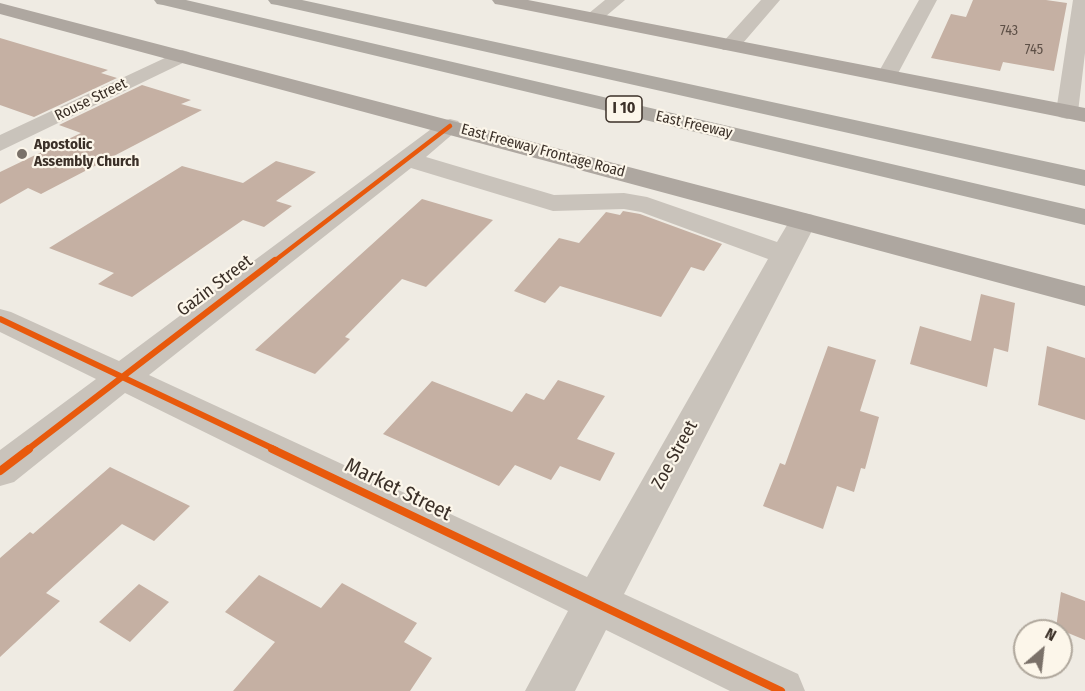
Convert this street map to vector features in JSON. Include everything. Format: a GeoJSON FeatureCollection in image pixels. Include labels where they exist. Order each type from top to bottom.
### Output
{"type":"FeatureCollection","features":[{"type":"Feature","properties":{"kind":"highway","name":"East Freeway"},"geometry":{"type":"LineString","coordinates":[[163,0],[1085,217]]}},
{"type":"Feature","properties":{"kind":"highway","name":"East Freeway"},"geometry":{"type":"LineString","coordinates":[[277,0],[1085,178]]}},
{"type":"Feature","properties":{"kind":"main road"},"geometry":{"type":"LineString","coordinates":[[501,0],[1076,113]]}},
{"type":"Feature","properties":{"kind":"main road","name":"East Freeway Frontage Road"},"geometry":{"type":"LineString","coordinates":[[0,8],[450,126],[794,238],[1085,296]]}},
{"type":"Feature","properties":{"kind":"street"},"geometry":{"type":"LineString","coordinates":[[592,18],[616,0]]}},
{"type":"Feature","properties":{"kind":"street"},"geometry":{"type":"LineString","coordinates":[[730,46],[771,0]]}},
{"type":"Feature","properties":{"kind":"street"},"geometry":{"type":"LineString","coordinates":[[888,75],[928,0]]}},
{"type":"Feature","properties":{"kind":"street"},"geometry":{"type":"LineString","coordinates":[[1076,113],[1082,0]]}},
{"type":"Feature","properties":{"kind":"street","name":"Rouse Street"},"geometry":{"type":"LineString","coordinates":[[0,144],[182,56]]}},
{"type":"Feature","properties":{"kind":"street","name":"Gazin Street"},"geometry":{"type":"LineString","coordinates":[[0,471],[450,126]]}},
{"type":"Feature","properties":{"kind":"street"},"geometry":{"type":"LineString","coordinates":[[407,159],[553,203],[624,201],[794,238]]}},
{"type":"Feature","properties":{"kind":"street","name":"Zoe Street"},"geometry":{"type":"LineString","coordinates":[[549,691],[794,238]]}},
{"type":"Feature","properties":{"kind":"street","name":"Market Street"},"geometry":{"type":"LineString","coordinates":[[0,319],[781,691]]}},
{"type":"Feature","properties":{"kind":"building"},"geometry":{"type":"Polygon","coordinates":[[[973,0],[1046,0],[1067,3],[1054,71],[1003,62],[1000,71],[931,58],[951,14],[966,17],[973,0]]]}},
{"type":"Feature","properties":{"kind":"building"},"geometry":{"type":"Polygon","coordinates":[[[0,38],[108,70],[101,73],[117,78],[34,117],[0,105],[0,38]]]}},
{"type":"Feature","properties":{"kind":"building"},"geometry":{"type":"Polygon","coordinates":[[[142,85],[191,100],[181,104],[202,110],[41,194],[28,188],[0,204],[0,172],[81,133],[59,125],[142,85]]]}},
{"type":"Feature","properties":{"kind":"building"},"geometry":{"type":"Polygon","coordinates":[[[276,161],[316,172],[276,201],[292,206],[264,227],[243,220],[132,297],[98,284],[114,273],[49,248],[182,166],[243,183],[276,161]]]}},
{"type":"Feature","properties":{"kind":"building"},"geometry":{"type":"Polygon","coordinates":[[[422,199],[493,220],[426,287],[402,279],[345,337],[350,339],[315,374],[255,350],[422,199]]]}},
{"type":"Feature","properties":{"kind":"building"},"geometry":{"type":"Polygon","coordinates":[[[623,211],[640,214],[722,244],[704,271],[691,267],[661,317],[560,286],[545,303],[514,291],[559,238],[579,243],[606,212],[620,215],[623,211]]]}},
{"type":"Feature","properties":{"kind":"building"},"geometry":{"type":"Polygon","coordinates":[[[981,294],[1015,303],[1008,352],[994,348],[987,387],[910,364],[920,326],[971,341],[981,294]]]}},
{"type":"Feature","properties":{"kind":"building"},"geometry":{"type":"Polygon","coordinates":[[[828,346],[876,360],[860,411],[879,417],[865,469],[861,468],[854,492],[837,486],[823,529],[763,506],[780,463],[785,465],[828,346]]]}},
{"type":"Feature","properties":{"kind":"building"},"geometry":{"type":"Polygon","coordinates":[[[1047,346],[1085,358],[1085,420],[1038,405],[1047,346]]]}},
{"type":"Feature","properties":{"kind":"building"},"geometry":{"type":"Polygon","coordinates":[[[558,380],[605,396],[577,439],[615,453],[600,481],[560,466],[551,480],[515,465],[499,486],[383,434],[432,381],[512,412],[526,393],[544,400],[558,380]]]}},
{"type":"Feature","properties":{"kind":"building"},"geometry":{"type":"Polygon","coordinates":[[[110,467],[190,506],[154,541],[122,524],[46,593],[60,601],[0,657],[0,558],[30,532],[33,534],[110,467]]]}},
{"type":"Feature","properties":{"kind":"building"},"geometry":{"type":"Polygon","coordinates":[[[259,575],[321,608],[342,583],[417,623],[404,642],[432,658],[410,691],[233,691],[275,642],[225,612],[259,575]]]}},
{"type":"Feature","properties":{"kind":"building"},"geometry":{"type":"Polygon","coordinates":[[[139,584],[169,602],[130,642],[99,622],[139,584]]]}},
{"type":"Feature","properties":{"kind":"building"},"geometry":{"type":"Polygon","coordinates":[[[1061,592],[1085,601],[1085,640],[1073,635],[1073,619],[1057,619],[1061,592]]]}},
{"type":"Feature","properties":{"kind":"cycle path"},"geometry":{"type":"LineString","coordinates":[[0,471],[450,126]]}},
{"type":"Feature","properties":{"kind":"cycle path"},"geometry":{"type":"LineString","coordinates":[[0,319],[781,691]]}},
{"type":"Feature","properties":{"kind":"place","name":"Apostolic Assembly Church"},"geometry":{"type":"Point","coordinates":[22,154]}}]}
